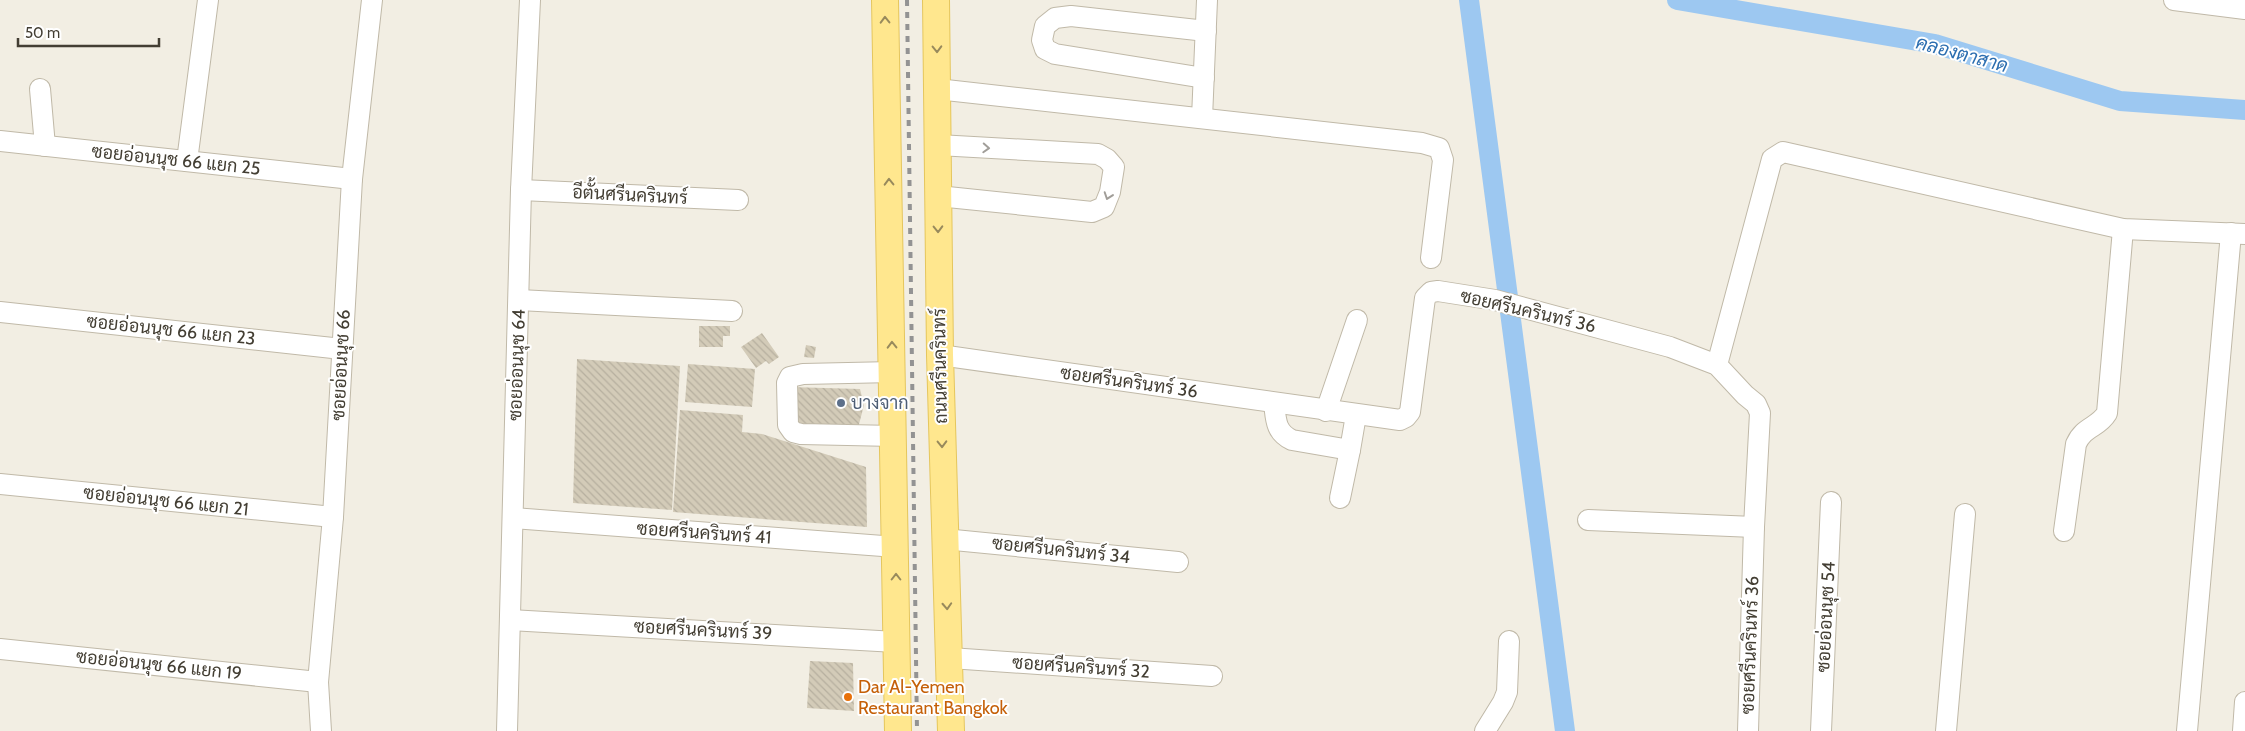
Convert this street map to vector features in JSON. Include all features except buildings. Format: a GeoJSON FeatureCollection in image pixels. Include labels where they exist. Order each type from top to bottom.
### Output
{"type":"FeatureCollection","features":[{"type":"Feature","properties":{"kind":"main road"},"geometry":{"type":"LineString","coordinates":[[885,0],[898,731]]}},
{"type":"Feature","properties":{"kind":"main road","name":"ถนนศรีนครินทร์"},"geometry":{"type":"LineString","coordinates":[[936,0],[940,355],[951,731]]}},
{"type":"Feature","properties":{"kind":"street"},"geometry":{"type":"LineString","coordinates":[[186,161],[208,0]]}},
{"type":"Feature","properties":{"kind":"street","name":"ซอยอ่อนนุช 66"},"geometry":{"type":"LineString","coordinates":[[321,731],[318,682],[333,517],[352,179],[372,0]]}},
{"type":"Feature","properties":{"kind":"street","name":"ซอยอ่อนนุช 64"},"geometry":{"type":"LineString","coordinates":[[507,731],[521,190],[530,0]]}},
{"type":"Feature","properties":{"kind":"street"},"geometry":{"type":"LineString","coordinates":[[1202,118],[1207,0]]}},
{"type":"Feature","properties":{"kind":"street"},"geometry":{"type":"LineString","coordinates":[[2174,0],[2245,9]]}},
{"type":"Feature","properties":{"kind":"street"},"geometry":{"type":"LineString","coordinates":[[1204,78],[1055,54],[1045,49],[1042,40],[1045,26],[1055,18],[1071,16],[1206,31]]}},
{"type":"Feature","properties":{"kind":"street"},"geometry":{"type":"LineString","coordinates":[[40,89],[45,146]]}},
{"type":"Feature","properties":{"kind":"street"},"geometry":{"type":"LineString","coordinates":[[937,89],[1422,143],[1439,148],[1443,160],[1431,258]]}},
{"type":"Feature","properties":{"kind":"street","name":"ซอยอ่อนนุช 66 แยก 25"},"geometry":{"type":"LineString","coordinates":[[0,141],[352,179]]}},
{"type":"Feature","properties":{"kind":"street"},"geometry":{"type":"LineString","coordinates":[[938,145],[1098,154],[1107,159],[1114,167],[1110,192],[1104,207],[1092,212],[938,196]]}},
{"type":"Feature","properties":{"kind":"street"},"geometry":{"type":"LineString","coordinates":[[1717,365],[1772,159],[1783,152],[2123,229],[2238,234],[2187,731]]}},
{"type":"Feature","properties":{"kind":"street","name":"อีตั้นศรีนครินทร์"},"geometry":{"type":"LineString","coordinates":[[521,190],[738,200]]}},
{"type":"Feature","properties":{"kind":"street"},"geometry":{"type":"LineString","coordinates":[[2064,531],[2076,444],[2079,436],[2086,428],[2102,421],[2107,413],[2123,229]]}},
{"type":"Feature","properties":{"kind":"street","name":"ซอยศรีนครินทร์ 36"},"geometry":{"type":"LineString","coordinates":[[940,355],[1400,420],[1406,418],[1410,412],[1425,298],[1431,292],[1438,290],[1495,300],[1530,309],[1670,347],[1717,365],[1756,404],[1760,413],[1754,527],[1748,731]]}},
{"type":"Feature","properties":{"kind":"street"},"geometry":{"type":"LineString","coordinates":[[518,300],[732,311]]}},
{"type":"Feature","properties":{"kind":"street","name":"ซอยอ่อนนุช 66 แยก 23"},"geometry":{"type":"LineString","coordinates":[[0,312],[342,349]]}},
{"type":"Feature","properties":{"kind":"street"},"geometry":{"type":"LineString","coordinates":[[1326,411],[1357,320]]}},
{"type":"Feature","properties":{"kind":"street"},"geometry":{"type":"LineString","coordinates":[[893,372],[802,374],[790,377],[786,383],[788,426],[793,432],[800,434],[894,436]]}},
{"type":"Feature","properties":{"kind":"street"},"geometry":{"type":"LineString","coordinates":[[1274,403],[1277,428],[1284,436],[1292,440],[1350,450]]}},
{"type":"Feature","properties":{"kind":"street"},"geometry":{"type":"LineString","coordinates":[[1340,498],[1356,415]]}},
{"type":"Feature","properties":{"kind":"street","name":"ซอยอ่อนนุช 66 แยก 21"},"geometry":{"type":"LineString","coordinates":[[0,484],[333,517]]}},
{"type":"Feature","properties":{"kind":"street","name":"ซอยอ่อนนุช 54"},"geometry":{"type":"LineString","coordinates":[[1821,731],[1831,502]]}},
{"type":"Feature","properties":{"kind":"street"},"geometry":{"type":"LineString","coordinates":[[1946,731],[1965,514]]}},
{"type":"Feature","properties":{"kind":"street","name":"ซอยศรีนครินทร์ 41"},"geometry":{"type":"LineString","coordinates":[[512,518],[896,547]]}},
{"type":"Feature","properties":{"kind":"street"},"geometry":{"type":"LineString","coordinates":[[1588,520],[1754,527]]}},
{"type":"Feature","properties":{"kind":"street","name":"ซอยศรีนครินทร์ 34"},"geometry":{"type":"LineString","coordinates":[[944,539],[1178,562]]}},
{"type":"Feature","properties":{"kind":"street","name":"ซอยศรีนครินทร์ 39"},"geometry":{"type":"LineString","coordinates":[[510,620],[896,642]]}},
{"type":"Feature","properties":{"kind":"street"},"geometry":{"type":"LineString","coordinates":[[1485,731],[1503,702],[1506,692],[1509,640]]}},
{"type":"Feature","properties":{"kind":"street","name":"ซอยอ่อนนุช 66 แยก 19"},"geometry":{"type":"LineString","coordinates":[[0,649],[318,682]]}},
{"type":"Feature","properties":{"kind":"street","name":"ซอยศรีนครินทร์ 32"},"geometry":{"type":"LineString","coordinates":[[950,658],[1212,676]]}},
{"type":"Feature","properties":{"kind":"street"},"geometry":{"type":"LineString","coordinates":[[2243,731],[2245,702]]}},
{"type":"Feature","properties":{"kind":"waterway"},"geometry":{"type":"LineString","coordinates":[[1469,0],[1565,731]]}},
{"type":"Feature","properties":{"kind":"waterway","name":"คลองตาสาด"},"geometry":{"type":"LineString","coordinates":[[1677,0],[1935,44],[2120,101],[2245,110]]}},
{"type":"Feature","properties":{"kind":"railway"},"geometry":{"type":"LineString","coordinates":[[907,0],[917,731]]}},
{"type":"Feature","properties":{"kind":"place","name":"บางจาก"},"geometry":{"type":"Point","coordinates":[841,403]}},
{"type":"Feature","properties":{"kind":"place","name":"Dar Al-Yemen Restaurant Bangkok"},"geometry":{"type":"Point","coordinates":[848,697]}}]}
